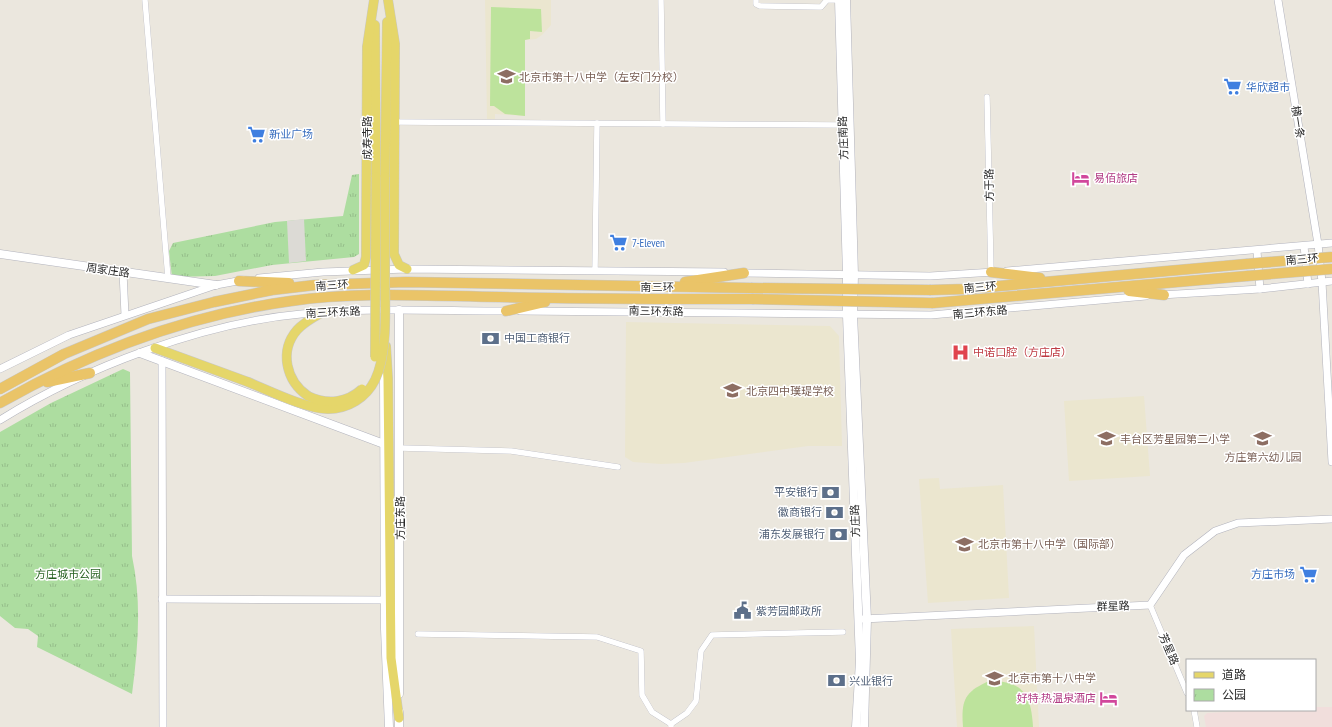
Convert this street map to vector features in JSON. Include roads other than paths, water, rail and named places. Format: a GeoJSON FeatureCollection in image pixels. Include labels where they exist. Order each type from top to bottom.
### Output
{"type":"FeatureCollection","features":[{"type":"Feature","properties":{"kind":"highway","name":"南三环"},"geometry":{"type":"LineString","coordinates":[[0,389],[64,354],[148,319],[214,302],[272,290],[315,285],[406,282],[931,290],[966,289],[1332,257]]}},
{"type":"Feature","properties":{"kind":"highway","name":"南三环"},"geometry":{"type":"LineString","coordinates":[[0,403],[31,385],[71,366],[126,343],[189,322],[256,306],[293,300],[365,295],[562,299],[752,299],[933,303],[1332,269]]}},
{"type":"Feature","properties":{"kind":"highway"},"geometry":{"type":"LineString","coordinates":[[659,286],[744,272]]}},
{"type":"Feature","properties":{"kind":"highway"},"geometry":{"type":"LineString","coordinates":[[991,272],[1060,280]]}},
{"type":"Feature","properties":{"kind":"highway"},"geometry":{"type":"LineString","coordinates":[[239,281],[315,285]]}},
{"type":"Feature","properties":{"kind":"highway"},"geometry":{"type":"LineString","coordinates":[[1107,288],[1164,295]]}},
{"type":"Feature","properties":{"kind":"highway"},"geometry":{"type":"LineString","coordinates":[[506,311],[562,299]]}},
{"type":"Feature","properties":{"kind":"highway"},"geometry":{"type":"LineString","coordinates":[[31,385],[90,373]]}},
{"type":"Feature","properties":{"kind":"main road"},"geometry":{"type":"LineString","coordinates":[[375,0],[385,331],[388,379],[391,658],[399,722]]}},
{"type":"Feature","properties":{"kind":"main road","name":"成寿寺路"},"geometry":{"type":"LineString","coordinates":[[353,270],[364,265],[366,257],[367,47],[375,0]]}},
{"type":"Feature","properties":{"kind":"main road"},"geometry":{"type":"LineString","coordinates":[[323,312],[309,320],[297,330],[287,351],[286,360],[290,376],[298,388],[308,396],[327,402],[347,399],[363,387],[373,369],[376,345],[380,177],[387,0]]}},
{"type":"Feature","properties":{"kind":"main road"},"geometry":{"type":"LineString","coordinates":[[387,0],[394,44],[394,254],[399,264],[406,269]]}},
{"type":"Feature","properties":{"kind":"main road","name":"方庄南路"},"geometry":{"type":"LineString","coordinates":[[839,0],[842,125],[850,275]]}},
{"type":"Feature","properties":{"kind":"main road","name":"方庄南路"},"geometry":{"type":"LineString","coordinates":[[846,0],[850,275]]}},
{"type":"Feature","properties":{"kind":"main road"},"geometry":{"type":"LineString","coordinates":[[367,195],[372,204],[381,207],[390,204],[394,195]]}},
{"type":"Feature","properties":{"kind":"main road","name":"周家庄路"},"geometry":{"type":"LineString","coordinates":[[0,254],[216,285]]}},
{"type":"Feature","properties":{"kind":"main road","name":"方庄路"},"geometry":{"type":"LineString","coordinates":[[850,275],[850,315],[863,619],[864,727]]}},
{"type":"Feature","properties":{"kind":"main road"},"geometry":{"type":"LineString","coordinates":[[384,310],[385,600],[389,727]]}},
{"type":"Feature","properties":{"kind":"main road","name":"方庄东路"},"geometry":{"type":"LineString","coordinates":[[399,310],[399,722]]}},
{"type":"Feature","properties":{"kind":"main road"},"geometry":{"type":"LineString","coordinates":[[155,348],[314,407],[328,409],[343,407],[356,401],[372,386],[378,372],[385,331]]}},
{"type":"Feature","properties":{"kind":"main road"},"geometry":{"type":"LineString","coordinates":[[140,353],[384,444]]}},
{"type":"Feature","properties":{"kind":"main road","name":"方庄路"},"geometry":{"type":"LineString","coordinates":[[856,727],[863,619]]}},
{"type":"Feature","properties":{"kind":"street"},"geometry":{"type":"LineString","coordinates":[[145,0],[168,278]]}},
{"type":"Feature","properties":{"kind":"street"},"geometry":{"type":"LineString","coordinates":[[661,0],[663,124]]}},
{"type":"Feature","properties":{"kind":"street"},"geometry":{"type":"LineString","coordinates":[[756,0],[756,4],[760,6],[821,7],[827,0],[839,0]]}},
{"type":"Feature","properties":{"kind":"street","name":"横一条"},"geometry":{"type":"LineString","coordinates":[[1278,0],[1318,244],[1322,282],[1332,462]]}},
{"type":"Feature","properties":{"kind":"street","name":"方于路"},"geometry":{"type":"LineString","coordinates":[[987,97],[991,272]]}},
{"type":"Feature","properties":{"kind":"street"},"geometry":{"type":"LineString","coordinates":[[395,122],[842,125]]}},
{"type":"Feature","properties":{"kind":"street"},"geometry":{"type":"LineString","coordinates":[[595,271],[597,123]]}},
{"type":"Feature","properties":{"kind":"street"},"geometry":{"type":"LineString","coordinates":[[0,369],[69,335],[216,285],[298,274],[353,270],[406,269],[744,272],[930,276],[1332,243]]}},
{"type":"Feature","properties":{"kind":"street"},"geometry":{"type":"LineString","coordinates":[[1304,246],[1308,284]]}},
{"type":"Feature","properties":{"kind":"street"},"geometry":{"type":"LineString","coordinates":[[1257,250],[1260,289]]}},
{"type":"Feature","properties":{"kind":"street"},"geometry":{"type":"LineString","coordinates":[[123,272],[125,315]]}},
{"type":"Feature","properties":{"kind":"street","name":"南三环东路"},"geometry":{"type":"LineString","coordinates":[[0,420],[23,406],[90,373],[140,353],[224,327],[281,316],[323,312],[384,310],[850,315],[963,314],[1164,295],[1260,289],[1332,281]]}},
{"type":"Feature","properties":{"kind":"street"},"geometry":{"type":"LineString","coordinates":[[162,361],[163,727]]}},
{"type":"Feature","properties":{"kind":"street"},"geometry":{"type":"LineString","coordinates":[[400,448],[511,451],[618,467]]}},
{"type":"Feature","properties":{"kind":"street"},"geometry":{"type":"LineString","coordinates":[[1150,605],[1184,555],[1215,531],[1238,523],[1332,519]]}},
{"type":"Feature","properties":{"kind":"street"},"geometry":{"type":"LineString","coordinates":[[162,599],[385,600]]}},
{"type":"Feature","properties":{"kind":"street","name":"群星路"},"geometry":{"type":"LineString","coordinates":[[863,619],[1014,610],[1150,605]]}},
{"type":"Feature","properties":{"kind":"street","name":"芳星路"},"geometry":{"type":"LineString","coordinates":[[1150,605],[1186,691]]}},
{"type":"Feature","properties":{"kind":"street"},"geometry":{"type":"LineString","coordinates":[[418,634],[597,637],[641,651],[642,696],[652,712],[671,725],[687,713],[696,700],[701,651],[712,635],[843,632]]}},
{"type":"Feature","properties":{"kind":"street"},"geometry":{"type":"LineString","coordinates":[[1194,711],[1197,727]]}},
{"type":"Feature","properties":{"kind":"place","name":"北京市第十八中学（左安门分校）"},"geometry":{"type":"Point","coordinates":[506,77]}},
{"type":"Feature","properties":{"kind":"place","name":"华欣超市"},"geometry":{"type":"Point","coordinates":[1233,87]}},
{"type":"Feature","properties":{"kind":"place","name":"新业广场"},"geometry":{"type":"Point","coordinates":[256,134]}},
{"type":"Feature","properties":{"kind":"place","name":"易佰旅店"},"geometry":{"type":"Point","coordinates":[1081,178]}},
{"type":"Feature","properties":{"kind":"place","name":"7-Eleven"},"geometry":{"type":"Point","coordinates":[619,243]}},
{"type":"Feature","properties":{"kind":"place","name":"中国工商银行"},"geometry":{"type":"Point","coordinates":[491,338]}},
{"type":"Feature","properties":{"kind":"place","name":"中诺口腔（方庄店）"},"geometry":{"type":"Point","coordinates":[960,352]}},
{"type":"Feature","properties":{"kind":"place","name":"北京四中璞瑅学校"},"geometry":{"type":"Point","coordinates":[733,391]}},
{"type":"Feature","properties":{"kind":"place","name":"丰台区芳星园第二小学"},"geometry":{"type":"Point","coordinates":[1107,439]}},
{"type":"Feature","properties":{"kind":"place","name":"方庄第六幼儿园"},"geometry":{"type":"Point","coordinates":[1263,439]}},
{"type":"Feature","properties":{"kind":"place","name":"平安银行"},"geometry":{"type":"Point","coordinates":[831,492]}},
{"type":"Feature","properties":{"kind":"place","name":"徽商银行"},"geometry":{"type":"Point","coordinates":[835,512]}},
{"type":"Feature","properties":{"kind":"place","name":"浦东发展银行"},"geometry":{"type":"Point","coordinates":[838,534]}},
{"type":"Feature","properties":{"kind":"place","name":"北京市第十八中学（国际部）"},"geometry":{"type":"Point","coordinates":[965,544]}},
{"type":"Feature","properties":{"kind":"place","name":"方庄市场"},"geometry":{"type":"Point","coordinates":[1308,574]}},
{"type":"Feature","properties":{"kind":"place","name":"紫芳园邮政所"},"geometry":{"type":"Point","coordinates":[743,611]}},
{"type":"Feature","properties":{"kind":"place","name":"北京市第十八中学"},"geometry":{"type":"Point","coordinates":[995,678]}},
{"type":"Feature","properties":{"kind":"place","name":"兴业银行"},"geometry":{"type":"Point","coordinates":[836,681]}},
{"type":"Feature","properties":{"kind":"place","name":"好特·热温泉酒店"},"geometry":{"type":"Point","coordinates":[1109,698]}},
{"type":"Feature","properties":{"kind":"park label","name":"方庄城市公园"},"geometry":{"type":"Point","coordinates":[68,574]}}]}
